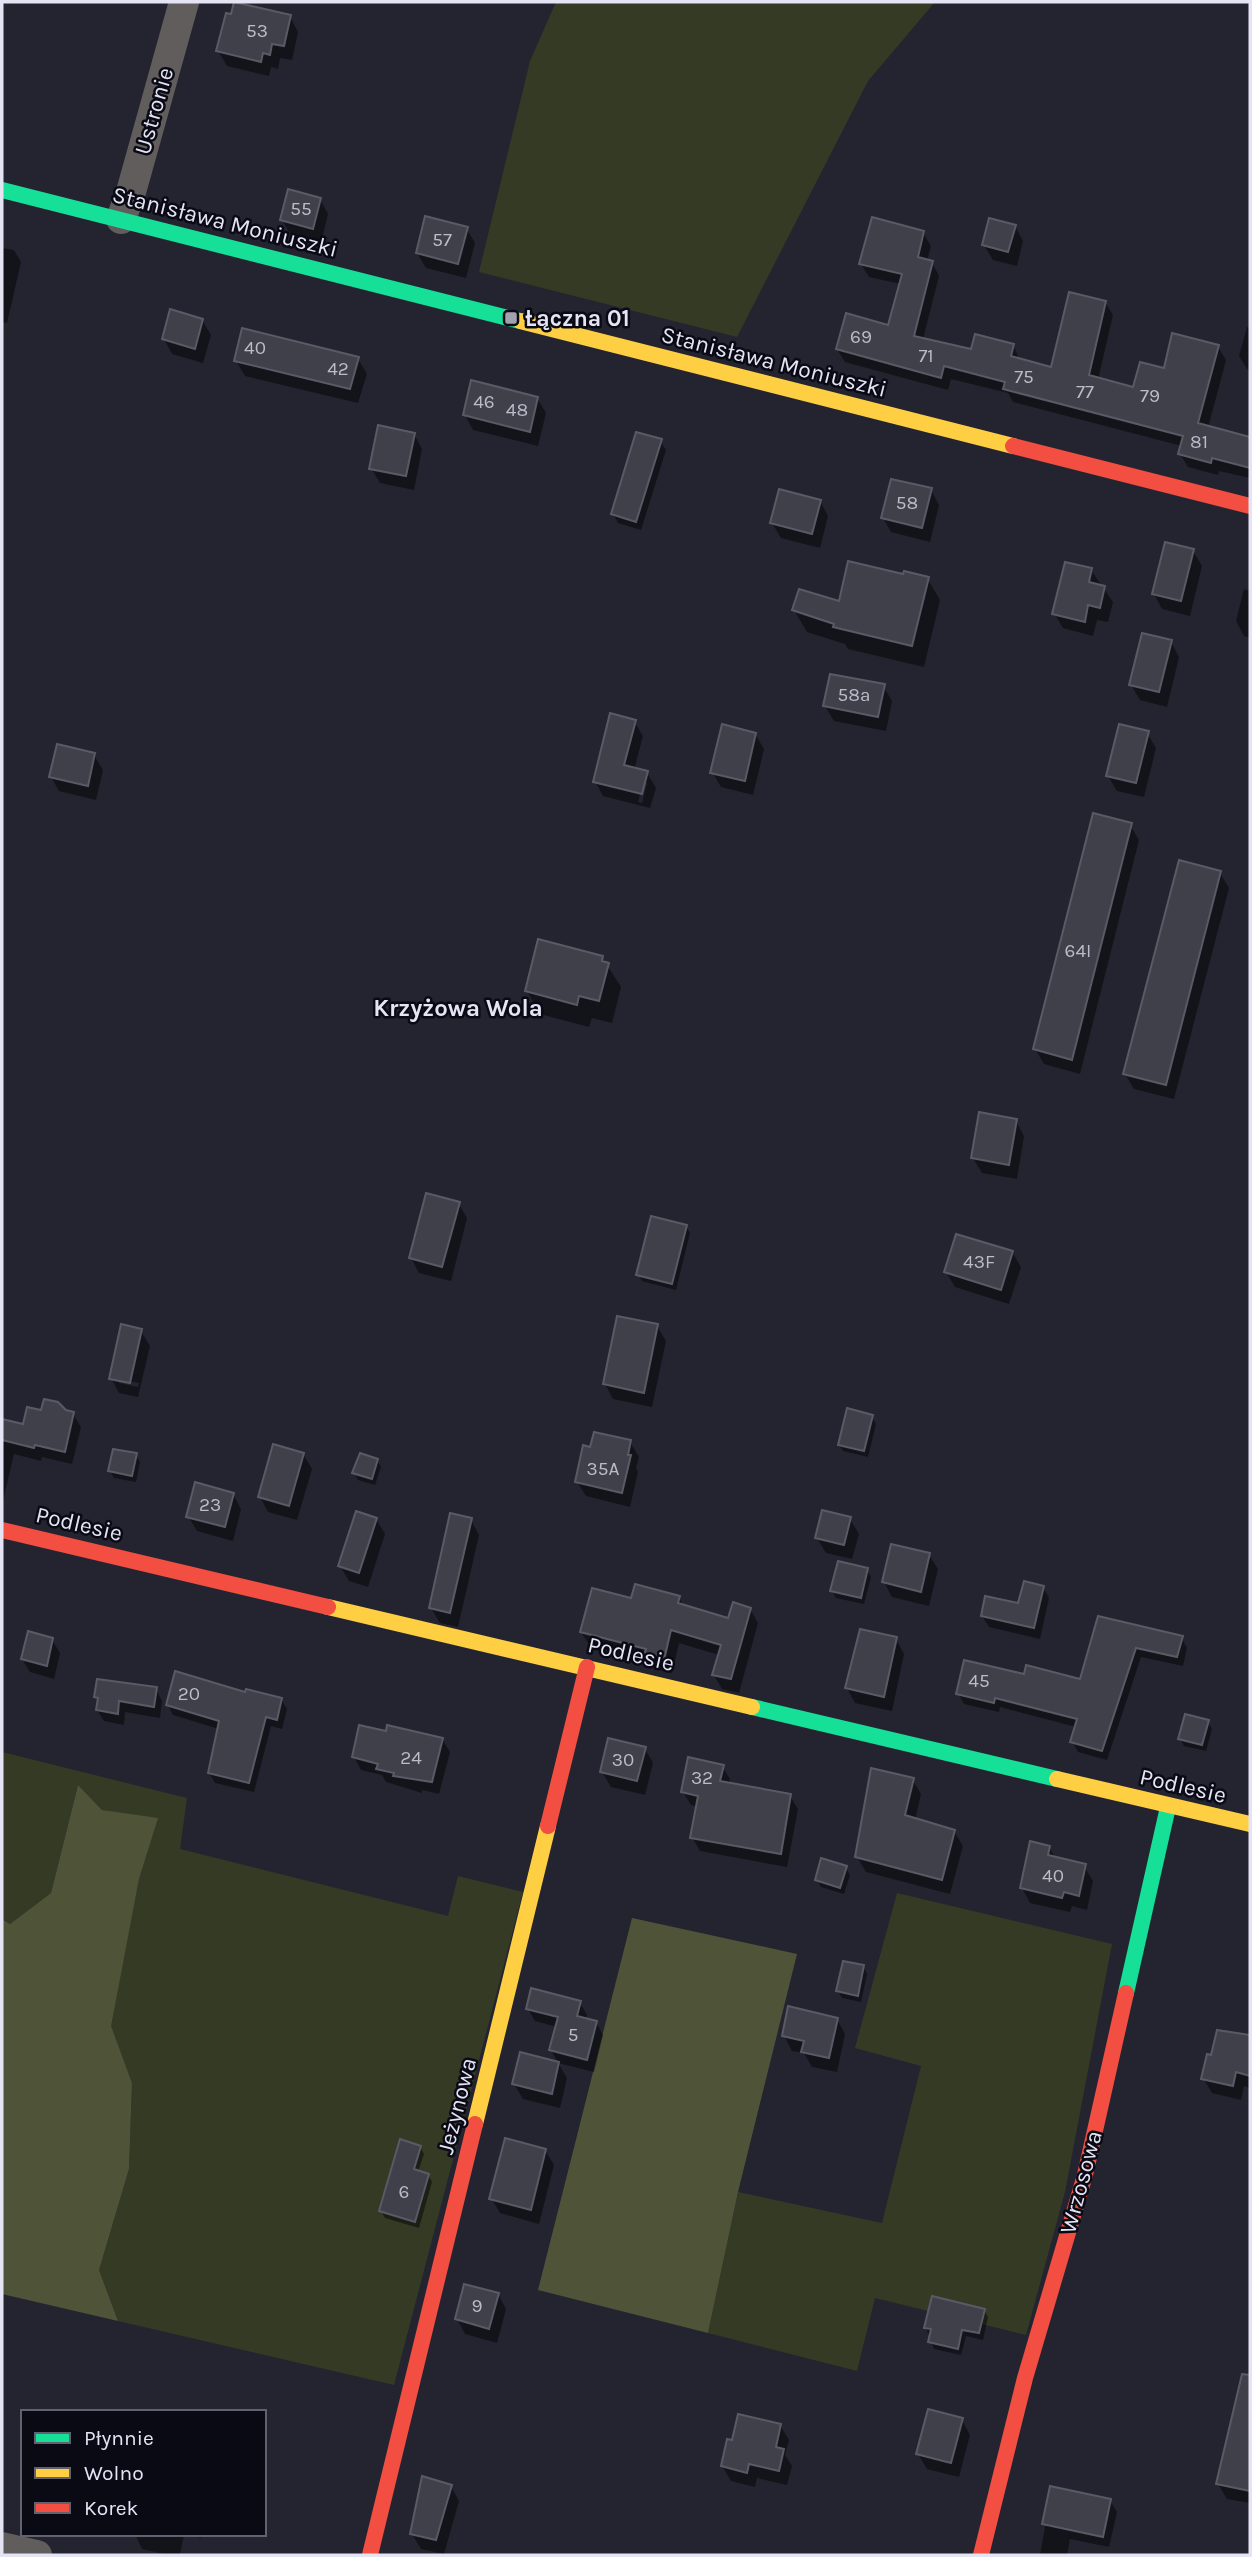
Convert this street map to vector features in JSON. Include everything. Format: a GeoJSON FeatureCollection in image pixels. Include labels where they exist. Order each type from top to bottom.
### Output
{"type":"FeatureCollection","features":[{"type":"Feature","properties":{"kind":"street","name":"Ustronie"},"geometry":{"type":"LineString","coordinates":[[121,219],[184,2]]}},
{"type":"Feature","properties":{"kind":"street","name":"Stanisława Moniuszki"},"geometry":{"type":"LineString","coordinates":[[2,190],[1250,506]]}},
{"type":"Feature","properties":{"kind":"street","name":"Podlesie"},"geometry":{"type":"LineString","coordinates":[[2,1530],[1168,1807],[1250,1824]]}},
{"type":"Feature","properties":{"kind":"street","name":"Jeżynowa"},"geometry":{"type":"LineString","coordinates":[[370,2555],[587,1667]]}},
{"type":"Feature","properties":{"kind":"street","name":"Wrzosowa"},"geometry":{"type":"LineString","coordinates":[[981,2555],[1025,2378],[1085,2175],[1168,1807]]}},
{"type":"Feature","properties":{"kind":"street"},"geometry":{"type":"LineString","coordinates":[[2,2547],[37,2555]]}},
{"type":"Feature","properties":{"kind":"green space"},"geometry":{"type":"Polygon","coordinates":[[[556,2],[935,2],[868,81],[737,337],[479,272],[530,61],[556,2]]]}},
{"type":"Feature","properties":{"kind":"green space"},"geometry":{"type":"Polygon","coordinates":[[[2,1752],[187,1798],[180,1849],[448,1916],[458,1876],[523,1892],[394,2385],[118,2321],[99,2270],[129,2169],[132,2083],[110,2026],[139,1879],[157,1819],[102,1810],[78,1785],[51,1893],[10,1924],[2,1919],[2,1752]]]}},
{"type":"Feature","properties":{"kind":"green space"},"geometry":{"type":"Polygon","coordinates":[[[78,1785],[102,1810],[158,1818],[139,1879],[111,2026],[132,2083],[129,2169],[99,2270],[118,2321],[2,2294],[2,1919],[10,1924],[51,1893],[78,1785]]]}},
{"type":"Feature","properties":{"kind":"green space"},"geometry":{"type":"Polygon","coordinates":[[[897,1893],[1112,1944],[1065,2192],[1026,2335],[875,2298],[857,2371],[708,2333],[738,2192],[882,2223],[921,2066],[855,2048],[897,1893]]]}},
{"type":"Feature","properties":{"kind":"green space"},"geometry":{"type":"Polygon","coordinates":[[[632,1918],[797,1954],[738,2192],[708,2333],[538,2290],[632,1918]]]}},
{"type":"Feature","properties":{"kind":"building"},"geometry":{"type":"Polygon","coordinates":[[[234,2],[291,15],[284,46],[272,44],[270,55],[263,53],[261,62],[216,51],[226,13],[231,14],[234,2]]]}},
{"type":"Feature","properties":{"kind":"building"},"geometry":{"type":"Polygon","coordinates":[[[288,189],[321,198],[313,229],[280,220],[288,189]]]}},
{"type":"Feature","properties":{"kind":"building"},"geometry":{"type":"Polygon","coordinates":[[[425,216],[468,227],[458,264],[416,253],[425,216]]]}},
{"type":"Feature","properties":{"kind":"building"},"geometry":{"type":"Polygon","coordinates":[[[872,217],[924,231],[918,257],[933,261],[914,336],[971,349],[975,334],[1014,344],[1011,356],[1051,367],[1069,292],[1106,301],[1089,375],[1133,387],[1140,362],[1164,368],[1172,333],[1219,345],[1198,423],[1250,437],[1250,468],[1212,458],[1211,463],[1178,454],[1183,436],[1003,389],[1005,382],[944,366],[941,378],[836,349],[846,313],[888,325],[902,274],[859,264],[872,217]]]}},
{"type":"Feature","properties":{"kind":"building"},"geometry":{"type":"Polygon","coordinates":[[[989,218],[1016,225],[1008,252],[982,245],[989,218]]]}},
{"type":"Feature","properties":{"kind":"building"},"geometry":{"type":"Polygon","coordinates":[[[170,309],[203,319],[195,349],[162,339],[170,309]]]}},
{"type":"Feature","properties":{"kind":"building"},"geometry":{"type":"Polygon","coordinates":[[[242,328],[359,357],[350,389],[234,361],[242,328]]]}},
{"type":"Feature","properties":{"kind":"building"},"geometry":{"type":"Polygon","coordinates":[[[471,380],[538,397],[530,432],[463,415],[471,380]]]}},
{"type":"Feature","properties":{"kind":"building"},"geometry":{"type":"Polygon","coordinates":[[[378,425],[415,433],[406,476],[369,469],[378,425]]]}},
{"type":"Feature","properties":{"kind":"building"},"geometry":{"type":"Polygon","coordinates":[[[636,432],[662,439],[636,522],[611,514],[636,432]]]}},
{"type":"Feature","properties":{"kind":"building"},"geometry":{"type":"Polygon","coordinates":[[[891,479],[932,488],[922,528],[881,518],[891,479]]]}},
{"type":"Feature","properties":{"kind":"building"},"geometry":{"type":"Polygon","coordinates":[[[779,489],[821,500],[812,534],[770,523],[779,489]]]}},
{"type":"Feature","properties":{"kind":"building"},"geometry":{"type":"Polygon","coordinates":[[[1165,542],[1194,549],[1181,601],[1152,594],[1165,542]]]}},
{"type":"Feature","properties":{"kind":"building"},"geometry":{"type":"Polygon","coordinates":[[[848,561],[929,577],[912,646],[833,627],[834,624],[792,610],[799,589],[839,601],[848,561]]]}},
{"type":"Feature","properties":{"kind":"building"},"geometry":{"type":"Polygon","coordinates":[[[1065,562],[1092,568],[1089,582],[1105,586],[1100,608],[1088,605],[1085,622],[1052,614],[1065,562]]]}},
{"type":"Feature","properties":{"kind":"building"},"geometry":{"type":"Polygon","coordinates":[[[1142,633],[1172,640],[1159,692],[1129,685],[1142,633]]]}},
{"type":"Feature","properties":{"kind":"building"},"geometry":{"type":"Polygon","coordinates":[[[830,674],[885,684],[878,717],[823,706],[830,674]]]}},
{"type":"Feature","properties":{"kind":"building"},"geometry":{"type":"Polygon","coordinates":[[[610,713],[636,720],[624,765],[648,771],[642,794],[593,782],[610,713]]]}},
{"type":"Feature","properties":{"kind":"building"},"geometry":{"type":"Polygon","coordinates":[[[722,724],[756,733],[745,781],[710,773],[722,724]]]}},
{"type":"Feature","properties":{"kind":"building"},"geometry":{"type":"Polygon","coordinates":[[[1119,724],[1149,731],[1136,783],[1106,776],[1119,724]]]}},
{"type":"Feature","properties":{"kind":"building"},"geometry":{"type":"Polygon","coordinates":[[[57,744],[95,753],[88,786],[49,777],[57,744]]]}},
{"type":"Feature","properties":{"kind":"building"},"geometry":{"type":"Polygon","coordinates":[[[1093,813],[1132,823],[1072,1060],[1033,1049],[1093,813]]]}},
{"type":"Feature","properties":{"kind":"building"},"geometry":{"type":"Polygon","coordinates":[[[1179,860],[1221,871],[1166,1085],[1123,1074],[1179,860]]]}},
{"type":"Feature","properties":{"kind":"building"},"geometry":{"type":"Polygon","coordinates":[[[538,939],[603,956],[602,961],[609,963],[599,1001],[579,996],[577,1005],[525,991],[538,939]]]}},
{"type":"Feature","properties":{"kind":"building"},"geometry":{"type":"Polygon","coordinates":[[[979,1112],[1017,1119],[1009,1165],[971,1158],[979,1112]]]}},
{"type":"Feature","properties":{"kind":"building"},"geometry":{"type":"Polygon","coordinates":[[[426,1193],[460,1202],[442,1267],[409,1258],[426,1193]]]}},
{"type":"Feature","properties":{"kind":"building"},"geometry":{"type":"Polygon","coordinates":[[[651,1216],[687,1225],[672,1284],[636,1275],[651,1216]]]}},
{"type":"Feature","properties":{"kind":"building"},"geometry":{"type":"Polygon","coordinates":[[[956,1234],[1013,1251],[1001,1290],[944,1272],[956,1234]]]}},
{"type":"Feature","properties":{"kind":"building"},"geometry":{"type":"Polygon","coordinates":[[[617,1316],[658,1324],[644,1393],[603,1384],[617,1316]]]}},
{"type":"Feature","properties":{"kind":"building"},"geometry":{"type":"Polygon","coordinates":[[[121,1324],[142,1329],[130,1383],[109,1379],[121,1324]]]}},
{"type":"Feature","properties":{"kind":"building"},"geometry":{"type":"Polygon","coordinates":[[[44,1399],[58,1402],[66,1410],[74,1412],[65,1452],[2,1440],[2,1419],[23,1424],[27,1407],[41,1410],[44,1399]]]}},
{"type":"Feature","properties":{"kind":"building"},"geometry":{"type":"Polygon","coordinates":[[[847,1408],[873,1415],[864,1451],[838,1445],[847,1408]]]}},
{"type":"Feature","properties":{"kind":"building"},"geometry":{"type":"Polygon","coordinates":[[[594,1432],[631,1440],[628,1455],[631,1455],[622,1493],[575,1482],[583,1445],[590,1447],[594,1432]]]}},
{"type":"Feature","properties":{"kind":"building"},"geometry":{"type":"Polygon","coordinates":[[[273,1444],[304,1453],[289,1506],[258,1497],[273,1444]]]}},
{"type":"Feature","properties":{"kind":"building"},"geometry":{"type":"Polygon","coordinates":[[[113,1449],[137,1453],[132,1476],[108,1471],[113,1449]]]}},
{"type":"Feature","properties":{"kind":"building"},"geometry":{"type":"Polygon","coordinates":[[[360,1453],[378,1459],[372,1479],[352,1473],[360,1453]]]}},
{"type":"Feature","properties":{"kind":"building"},"geometry":{"type":"Polygon","coordinates":[[[195,1482],[234,1493],[225,1527],[186,1517],[195,1482]]]}},
{"type":"Feature","properties":{"kind":"building"},"geometry":{"type":"Polygon","coordinates":[[[822,1510],[851,1517],[844,1545],[815,1538],[822,1510]]]}},
{"type":"Feature","properties":{"kind":"building"},"geometry":{"type":"Polygon","coordinates":[[[356,1511],[377,1518],[359,1573],[338,1566],[356,1511]]]}},
{"type":"Feature","properties":{"kind":"building"},"geometry":{"type":"Polygon","coordinates":[[[450,1513],[472,1518],[450,1613],[429,1608],[450,1513]]]}},
{"type":"Feature","properties":{"kind":"building"},"geometry":{"type":"Polygon","coordinates":[[[891,1544],[930,1553],[921,1592],[882,1582],[891,1544]]]}},
{"type":"Feature","properties":{"kind":"building"},"geometry":{"type":"Polygon","coordinates":[[[838,1561],[868,1568],[861,1598],[830,1591],[838,1561]]]}},
{"type":"Feature","properties":{"kind":"building"},"geometry":{"type":"Polygon","coordinates":[[[1024,1581],[1044,1586],[1034,1628],[981,1616],[985,1596],[1018,1603],[1024,1581]]]}},
{"type":"Feature","properties":{"kind":"building"},"geometry":{"type":"Polygon","coordinates":[[[635,1584],[680,1596],[678,1603],[728,1618],[733,1602],[751,1608],[731,1679],[712,1675],[721,1645],[671,1630],[664,1660],[644,1655],[646,1649],[580,1632],[592,1588],[631,1598],[635,1584]]]}},
{"type":"Feature","properties":{"kind":"building"},"geometry":{"type":"Polygon","coordinates":[[[1098,1616],[1183,1636],[1177,1657],[1136,1648],[1102,1751],[1070,1742],[1077,1719],[995,1698],[994,1703],[956,1694],[964,1660],[1024,1674],[1026,1665],[1080,1679],[1098,1616]]]}},
{"type":"Feature","properties":{"kind":"building"},"geometry":{"type":"Polygon","coordinates":[[[860,1629],[897,1637],[884,1697],[845,1688],[860,1629]]]}},
{"type":"Feature","properties":{"kind":"building"},"geometry":{"type":"Polygon","coordinates":[[[28,1631],[53,1638],[47,1666],[21,1659],[28,1631]]]}},
{"type":"Feature","properties":{"kind":"building"},"geometry":{"type":"Polygon","coordinates":[[[175,1671],[245,1692],[246,1689],[282,1698],[277,1720],[266,1717],[249,1783],[208,1773],[219,1721],[166,1705],[175,1671]]]}},
{"type":"Feature","properties":{"kind":"building"},"geometry":{"type":"Polygon","coordinates":[[[97,1679],[157,1687],[154,1707],[119,1701],[118,1714],[96,1710],[98,1698],[94,1697],[97,1679]]]}},
{"type":"Feature","properties":{"kind":"building"},"geometry":{"type":"Polygon","coordinates":[[[1185,1714],[1209,1720],[1202,1745],[1178,1739],[1185,1714]]]}},
{"type":"Feature","properties":{"kind":"building"},"geometry":{"type":"Polygon","coordinates":[[[359,1725],[386,1731],[387,1725],[443,1738],[432,1782],[393,1776],[394,1773],[376,1769],[378,1764],[352,1757],[359,1725]]]}},
{"type":"Feature","properties":{"kind":"building"},"geometry":{"type":"Polygon","coordinates":[[[608,1738],[646,1747],[637,1781],[600,1772],[608,1738]]]}},
{"type":"Feature","properties":{"kind":"building"},"geometry":{"type":"Polygon","coordinates":[[[688,1757],[724,1765],[720,1781],[791,1794],[781,1854],[690,1838],[698,1796],[681,1792],[688,1757]]]}},
{"type":"Feature","properties":{"kind":"building"},"geometry":{"type":"Polygon","coordinates":[[[871,1768],[914,1778],[905,1815],[955,1830],[942,1880],[855,1857],[871,1768]]]}},
{"type":"Feature","properties":{"kind":"building"},"geometry":{"type":"Polygon","coordinates":[[[1030,1841],[1050,1846],[1048,1855],[1086,1864],[1079,1896],[1064,1892],[1062,1898],[1020,1888],[1030,1841]]]}},
{"type":"Feature","properties":{"kind":"building"},"geometry":{"type":"Polygon","coordinates":[[[821,1858],[847,1866],[840,1888],[815,1880],[821,1858]]]}},
{"type":"Feature","properties":{"kind":"building"},"geometry":{"type":"Polygon","coordinates":[[[843,1961],[864,1965],[858,1996],[836,1991],[843,1961]]]}},
{"type":"Feature","properties":{"kind":"building"},"geometry":{"type":"Polygon","coordinates":[[[531,1988],[581,2001],[577,2016],[597,2021],[587,2060],[549,2050],[558,2017],[526,2009],[531,1988]]]}},
{"type":"Feature","properties":{"kind":"building"},"geometry":{"type":"Polygon","coordinates":[[[788,2006],[838,2018],[829,2058],[801,2052],[804,2041],[782,2036],[788,2006]]]}},
{"type":"Feature","properties":{"kind":"building"},"geometry":{"type":"Polygon","coordinates":[[[1217,2030],[1250,2035],[1250,2076],[1236,2072],[1233,2086],[1201,2079],[1217,2030]]]}},
{"type":"Feature","properties":{"kind":"building"},"geometry":{"type":"Polygon","coordinates":[[[520,2052],[559,2062],[552,2094],[512,2084],[520,2052]]]}},
{"type":"Feature","properties":{"kind":"building"},"geometry":{"type":"Polygon","coordinates":[[[505,2138],[546,2149],[531,2210],[489,2199],[505,2138]]]}},
{"type":"Feature","properties":{"kind":"building"},"geometry":{"type":"Polygon","coordinates":[[[400,2139],[421,2146],[414,2169],[429,2174],[415,2222],[379,2211],[400,2139]]]}},
{"type":"Feature","properties":{"kind":"building"},"geometry":{"type":"Polygon","coordinates":[[[464,2284],[499,2293],[489,2329],[455,2319],[464,2284]]]}},
{"type":"Feature","properties":{"kind":"building"},"geometry":{"type":"Polygon","coordinates":[[[932,2296],[985,2309],[979,2333],[962,2330],[958,2349],[928,2342],[931,2329],[924,2328],[932,2296]]]}},
{"type":"Feature","properties":{"kind":"building"},"geometry":{"type":"Polygon","coordinates":[[[1242,2374],[1250,2375],[1250,2491],[1216,2484],[1242,2374]]]}},
{"type":"Feature","properties":{"kind":"building"},"geometry":{"type":"Polygon","coordinates":[[[928,2409],[963,2418],[951,2463],[916,2454],[928,2409]]]}},
{"type":"Feature","properties":{"kind":"building"},"geometry":{"type":"Polygon","coordinates":[[[738,2414],[781,2424],[776,2447],[784,2449],[779,2471],[749,2464],[747,2473],[721,2466],[727,2439],[732,2440],[738,2414]]]}},
{"type":"Feature","properties":{"kind":"building"},"geometry":{"type":"Polygon","coordinates":[[[422,2476],[452,2485],[436,2540],[410,2534],[422,2476]]]}},
{"type":"Feature","properties":{"kind":"building"},"geometry":{"type":"Polygon","coordinates":[[[1050,2486],[1111,2499],[1103,2537],[1042,2524],[1050,2486]]]}},
{"type":"Feature","properties":{"kind":"traffic: fast"},"geometry":{"type":"LineString","coordinates":[[2,190],[520,321]]}},
{"type":"Feature","properties":{"kind":"traffic: fast"},"geometry":{"type":"LineString","coordinates":[[752,1707],[1057,1779]]}},
{"type":"Feature","properties":{"kind":"traffic: fast"},"geometry":{"type":"LineString","coordinates":[[1126,1993],[1168,1807]]}},
{"type":"Feature","properties":{"kind":"traffic: slow"},"geometry":{"type":"LineString","coordinates":[[520,321],[1013,446]]}},
{"type":"Feature","properties":{"kind":"traffic: slow"},"geometry":{"type":"LineString","coordinates":[[328,1607],[752,1707]]}},
{"type":"Feature","properties":{"kind":"traffic: slow"},"geometry":{"type":"LineString","coordinates":[[1057,1779],[1250,1824]]}},
{"type":"Feature","properties":{"kind":"traffic: slow"},"geometry":{"type":"LineString","coordinates":[[475,2124],[548,1826]]}},
{"type":"Feature","properties":{"kind":"traffic: jam"},"geometry":{"type":"LineString","coordinates":[[1013,446],[1250,506]]}},
{"type":"Feature","properties":{"kind":"traffic: jam"},"geometry":{"type":"LineString","coordinates":[[2,1530],[328,1607]]}},
{"type":"Feature","properties":{"kind":"traffic: jam"},"geometry":{"type":"LineString","coordinates":[[548,1826],[587,1667]]}},
{"type":"Feature","properties":{"kind":"traffic: jam"},"geometry":{"type":"LineString","coordinates":[[981,2555],[1025,2378],[1085,2175],[1126,1993]]}},
{"type":"Feature","properties":{"kind":"traffic: jam"},"geometry":{"type":"LineString","coordinates":[[370,2555],[475,2124]]}},
{"type":"Feature","properties":{"kind":"place","name":"Łączna 01"},"geometry":{"type":"Point","coordinates":[511,318]}},
{"type":"Feature","properties":{"kind":"district","name":"Krzyżowa Wola"},"geometry":{"type":"Point","coordinates":[458,1008]}}]}
